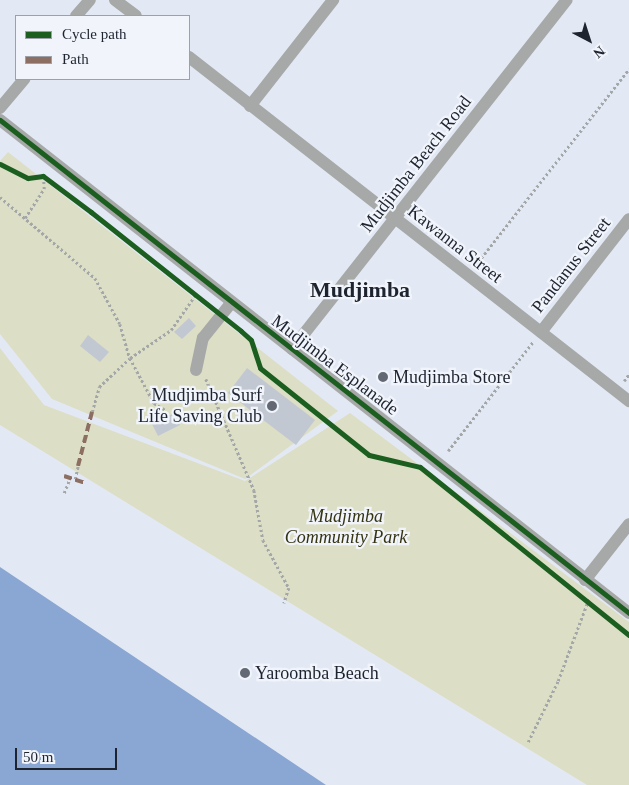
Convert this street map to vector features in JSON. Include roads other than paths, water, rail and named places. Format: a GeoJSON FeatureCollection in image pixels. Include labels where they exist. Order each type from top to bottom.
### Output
{"type":"FeatureCollection","features":[{"type":"Feature","properties":{"kind":"street"},"geometry":{"type":"LineString","coordinates":[[77,15],[90,0]]}},
{"type":"Feature","properties":{"kind":"street"},"geometry":{"type":"LineString","coordinates":[[115,0],[135,15]]}},
{"type":"Feature","properties":{"kind":"street"},"geometry":{"type":"LineString","coordinates":[[250,106],[333,0]]}},
{"type":"Feature","properties":{"kind":"street","name":"Mudjimba Beach Road"},"geometry":{"type":"LineString","coordinates":[[292,349],[567,0]]}},
{"type":"Feature","properties":{"kind":"street","name":"Kawanna Street"},"geometry":{"type":"LineString","coordinates":[[190,59],[629,401]]}},
{"type":"Feature","properties":{"kind":"street"},"geometry":{"type":"LineString","coordinates":[[0,108],[23,80]]}},
{"type":"Feature","properties":{"kind":"street","name":"Mudjimba Esplanade"},"geometry":{"type":"LineString","coordinates":[[0,120],[231,303],[629,613]]}},
{"type":"Feature","properties":{"kind":"street","name":"Pandanus Street"},"geometry":{"type":"LineString","coordinates":[[541,332],[629,220]]}},
{"type":"Feature","properties":{"kind":"street"},"geometry":{"type":"LineString","coordinates":[[196,370],[203,338],[231,303]]}},
{"type":"Feature","properties":{"kind":"street"},"geometry":{"type":"LineString","coordinates":[[590,584],[629,524]]}},
{"type":"Feature","properties":{"kind":"water"},"geometry":{"type":"Polygon","coordinates":[[[0,567],[326,785],[0,785],[0,567]]]}},
{"type":"Feature","properties":{"kind":"place","name":"Mudjimba Store"},"geometry":{"type":"Point","coordinates":[383,377]}},
{"type":"Feature","properties":{"kind":"place","name":"Mudjimba Surf Life Saving Club"},"geometry":{"type":"Point","coordinates":[272,406]}},
{"type":"Feature","properties":{"kind":"place","name":"Yaroomba Beach"},"geometry":{"type":"Point","coordinates":[245,673]}},
{"type":"Feature","properties":{"kind":"district","name":"Mudjimba"},"geometry":{"type":"Point","coordinates":[360,290]}},
{"type":"Feature","properties":{"kind":"park label","name":"Mudjimba Community Park"},"geometry":{"type":"Point","coordinates":[346,527]}}]}
